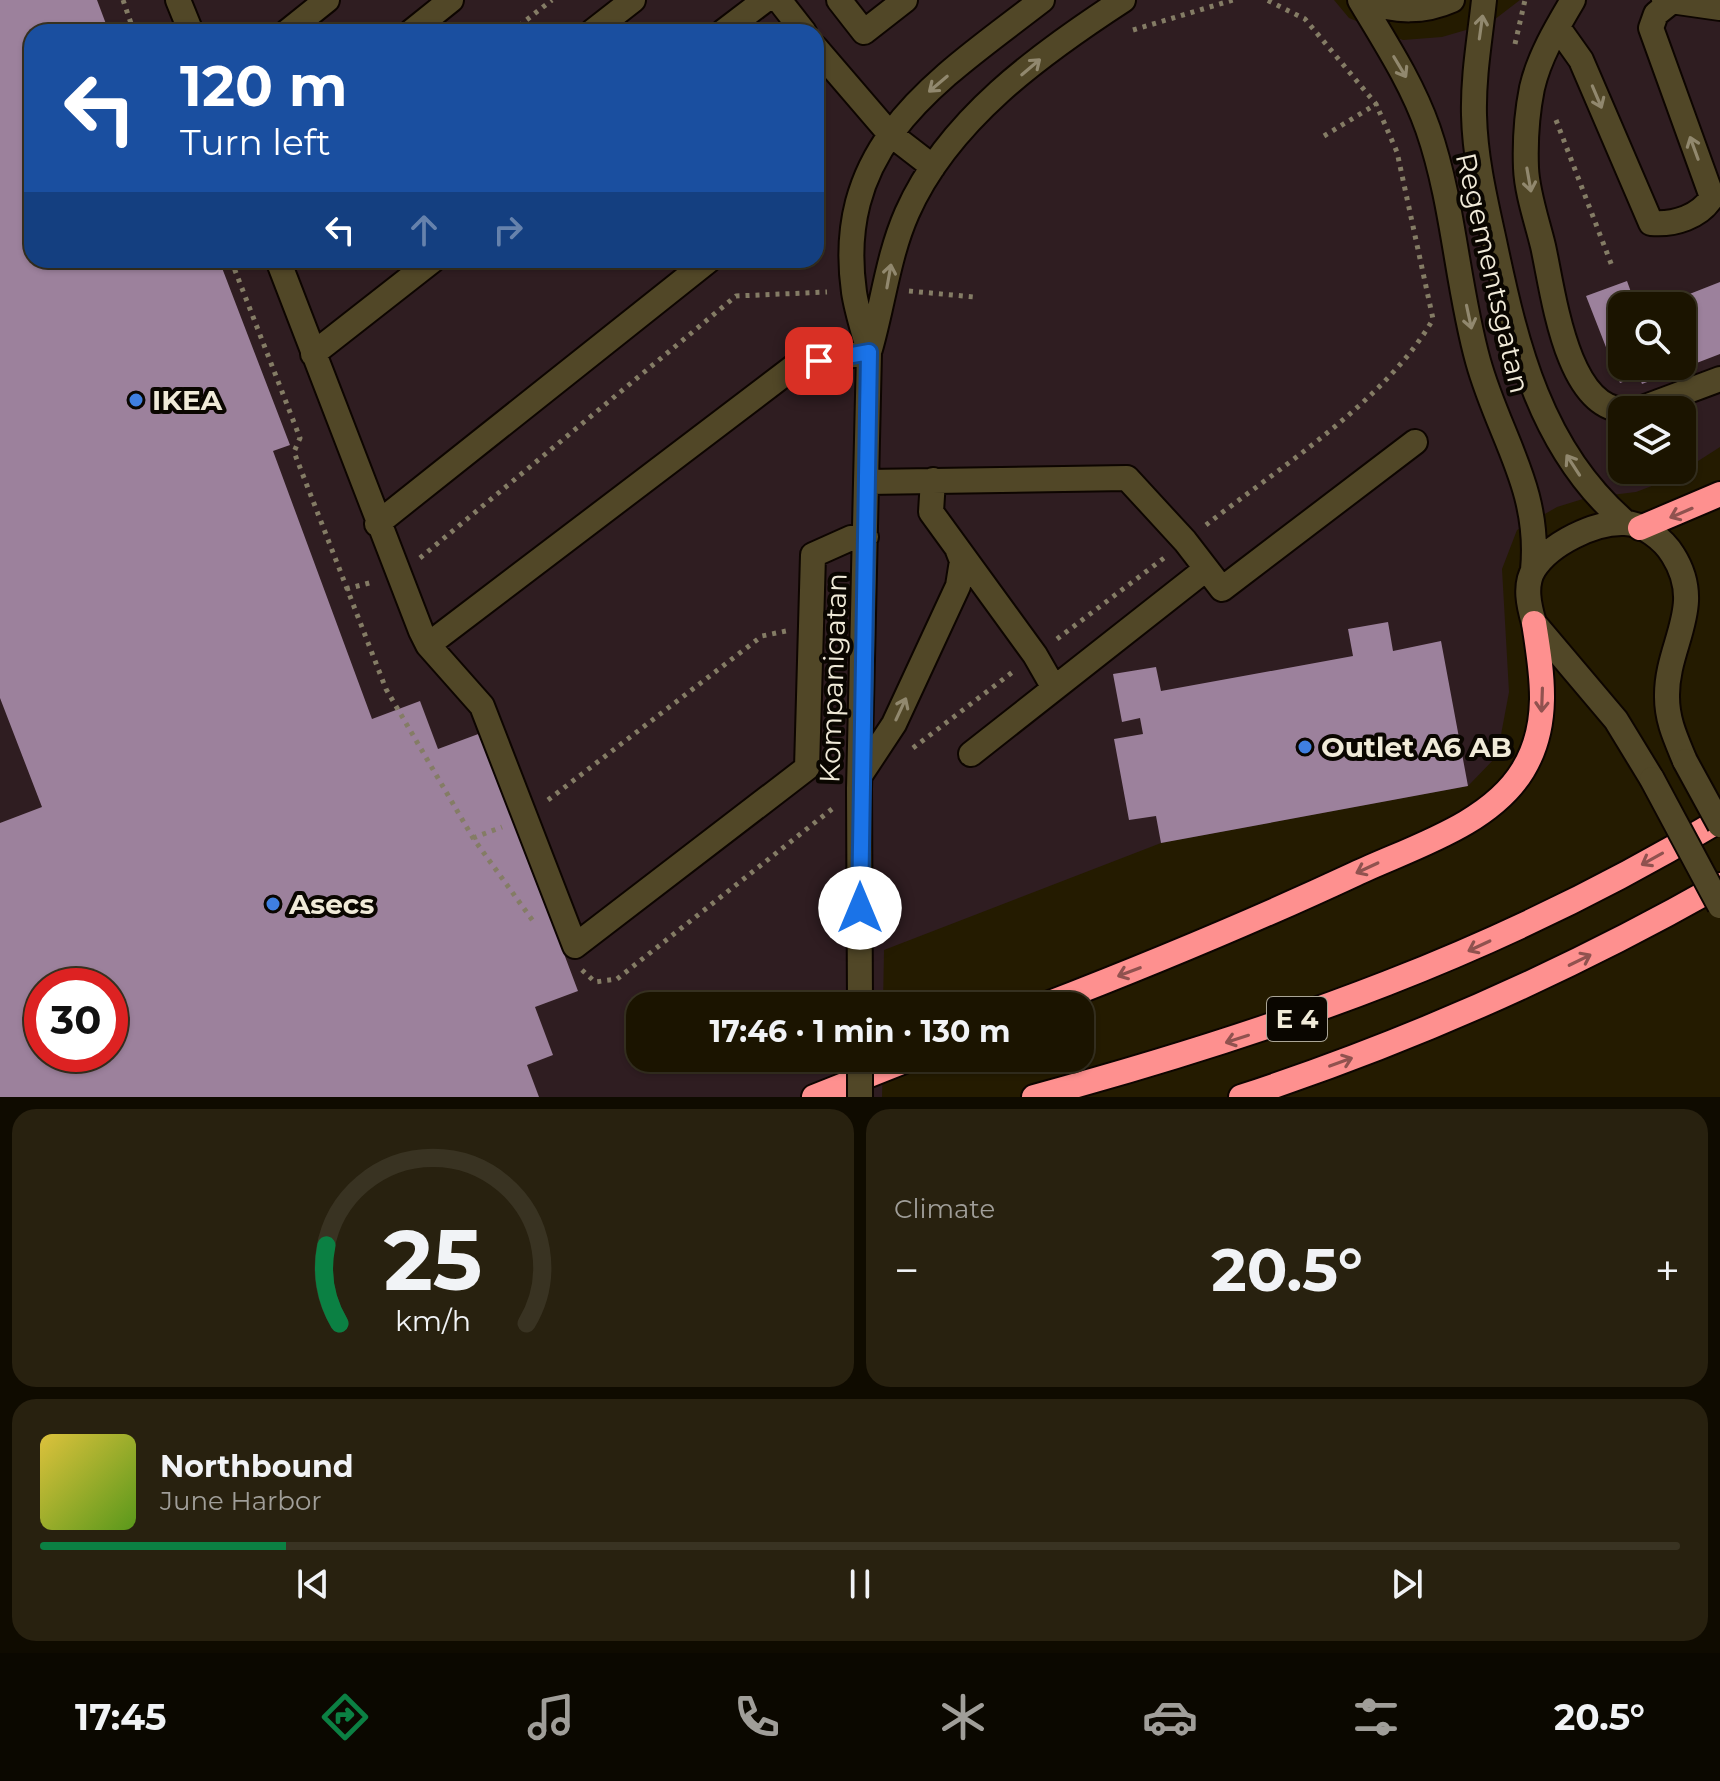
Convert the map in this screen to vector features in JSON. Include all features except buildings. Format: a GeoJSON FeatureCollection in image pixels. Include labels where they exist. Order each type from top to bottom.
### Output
{"type":"FeatureCollection","features":[{"type":"Feature","properties":{"kind":"highway"},"geometry":{"type":"LineString","coordinates":[[1633,525],[1720,494]]}},
{"type":"Feature","properties":{"kind":"highway"},"geometry":{"type":"LineString","coordinates":[[1077,992],[1244,926],[1437,836],[1488,807],[1522,772],[1533,750],[1540,725],[1541,667],[1534,623]]}},
{"type":"Feature","properties":{"kind":"highway","name":"E 4"},"geometry":{"type":"LineString","coordinates":[[1034,1097],[1237,1040],[1390,984],[1550,912],[1720,823]]}},
{"type":"Feature","properties":{"kind":"highway","name":"E 4"},"geometry":{"type":"LineString","coordinates":[[1241,1097],[1456,1018],[1614,944],[1720,885]]}},
{"type":"Feature","properties":{"kind":"highway"},"geometry":{"type":"LineString","coordinates":[[814,1097],[877,1072]]}},
{"type":"Feature","properties":{"kind":"street"},"geometry":{"type":"LineString","coordinates":[[178,0],[188,24]]}},
{"type":"Feature","properties":{"kind":"street"},"geometry":{"type":"LineString","coordinates":[[297,24],[327,0]]}},
{"type":"Feature","properties":{"kind":"street"},"geometry":{"type":"LineString","coordinates":[[421,24],[451,0]]}},
{"type":"Feature","properties":{"kind":"street"},"geometry":{"type":"LineString","coordinates":[[602,24],[633,0]]}},
{"type":"Feature","properties":{"kind":"street"},"geometry":{"type":"LineString","coordinates":[[734,24],[765,0]]}},
{"type":"Feature","properties":{"kind":"street"},"geometry":{"type":"LineString","coordinates":[[779,0],[798,24]]}},
{"type":"Feature","properties":{"kind":"street"},"geometry":{"type":"LineString","coordinates":[[839,0],[864,32],[905,0]]}},
{"type":"Feature","properties":{"kind":"street"},"geometry":{"type":"LineString","coordinates":[[1011,24],[1027,0]]}},
{"type":"Feature","properties":{"kind":"street","name":"Kompanigatan"},"geometry":{"type":"LineString","coordinates":[[869,352],[854,292],[852,251],[859,202],[872,164],[889,133],[914,104],[1042,0]]}},
{"type":"Feature","properties":{"kind":"street","name":"Kompanigatan"},"geometry":{"type":"LineString","coordinates":[[860,992],[860,776],[869,352],[886,291],[893,251],[907,213],[933,167],[988,103],[1038,61],[1123,0]]}},
{"type":"Feature","properties":{"kind":"street","name":"Regementsgatan"},"geometry":{"type":"LineString","coordinates":[[1360,0],[1411,85],[1429,132],[1478,360],[1531,500],[1536,538],[1529,595],[1534,623]]}},
{"type":"Feature","properties":{"kind":"street"},"geometry":{"type":"LineString","coordinates":[[1367,0],[1403,10],[1427,9],[1452,0]]}},
{"type":"Feature","properties":{"kind":"street","name":"Regementsgatan"},"geometry":{"type":"LineString","coordinates":[[1484,0],[1475,70],[1477,155],[1513,328],[1537,399],[1562,448],[1586,485],[1633,525],[1659,539],[1685,576],[1688,603],[1666,694],[1669,723],[1685,761],[1720,823]]}},
{"type":"Feature","properties":{"kind":"street"},"geometry":{"type":"LineString","coordinates":[[1573,0],[1559,29],[1548,42],[1532,88],[1526,171],[1563,338],[1581,378],[1596,398],[1608,406]]}},
{"type":"Feature","properties":{"kind":"street"},"geometry":{"type":"LineString","coordinates":[[1559,29],[1581,60],[1651,223],[1667,224],[1705,209],[1712,197],[1651,28],[1656,14],[1667,1],[1720,8]]}},
{"type":"Feature","properties":{"kind":"street"},"geometry":{"type":"LineString","coordinates":[[824,57],[889,133],[933,167]]}},
{"type":"Feature","properties":{"kind":"street"},"geometry":{"type":"LineString","coordinates":[[289,268],[313,354],[398,575],[428,645],[482,706],[575,946],[807,768],[813,555],[851,538],[866,537]]}},
{"type":"Feature","properties":{"kind":"street"},"geometry":{"type":"LineString","coordinates":[[313,354],[423,268]]}},
{"type":"Feature","properties":{"kind":"street"},"geometry":{"type":"LineString","coordinates":[[377,524],[699,268]]}},
{"type":"Feature","properties":{"kind":"street"},"geometry":{"type":"LineString","coordinates":[[428,645],[795,366],[869,352]]}},
{"type":"Feature","properties":{"kind":"street"},"geometry":{"type":"LineString","coordinates":[[1674,396],[1720,379]]}},
{"type":"Feature","properties":{"kind":"street"},"geometry":{"type":"LineString","coordinates":[[867,482],[1127,478],[1222,589],[1415,442]]}},
{"type":"Feature","properties":{"kind":"street"},"geometry":{"type":"LineString","coordinates":[[933,480],[931,512],[1035,655],[1054,688]]}},
{"type":"Feature","properties":{"kind":"street"},"geometry":{"type":"LineString","coordinates":[[1533,570],[1549,552],[1573,537],[1603,526],[1633,525]]}},
{"type":"Feature","properties":{"kind":"street"},"geometry":{"type":"LineString","coordinates":[[860,776],[894,724],[958,586],[962,561],[957,548]]}},
{"type":"Feature","properties":{"kind":"street"},"geometry":{"type":"LineString","coordinates":[[971,754],[1206,569]]}},
{"type":"Feature","properties":{"kind":"street"},"geometry":{"type":"LineString","coordinates":[[1534,623],[1616,720],[1652,779],[1720,906]]}},
{"type":"Feature","properties":{"kind":"street"},"geometry":{"type":"LineString","coordinates":[[860,1072],[860,1097]]}},
{"type":"Feature","properties":{"kind":"path"},"geometry":{"type":"LineString","coordinates":[[123,0],[131,24]]}},
{"type":"Feature","properties":{"kind":"path"},"geometry":{"type":"LineString","coordinates":[[521,24],[552,0]]}},
{"type":"Feature","properties":{"kind":"path"},"geometry":{"type":"LineString","coordinates":[[1120,34],[1233,0]]}},
{"type":"Feature","properties":{"kind":"path"},"geometry":{"type":"LineString","coordinates":[[1267,0],[1305,19],[1376,104],[1324,136]]}},
{"type":"Feature","properties":{"kind":"path"},"geometry":{"type":"LineString","coordinates":[[1525,0],[1509,72],[1532,88],[1556,120],[1612,266]]}},
{"type":"Feature","properties":{"kind":"path"},"geometry":{"type":"LineString","coordinates":[[234,268],[300,438],[294,452],[386,689],[473,838],[538,928]]}},
{"type":"Feature","properties":{"kind":"path"},"geometry":{"type":"LineString","coordinates":[[917,292],[918,283]]}},
{"type":"Feature","properties":{"kind":"path"},"geometry":{"type":"LineString","coordinates":[[886,291],[974,297]]}},
{"type":"Feature","properties":{"kind":"path"},"geometry":{"type":"LineString","coordinates":[[346,589],[398,575],[736,296],[854,292]]}},
{"type":"Feature","properties":{"kind":"path"},"geometry":{"type":"LineString","coordinates":[[473,838],[524,819],[762,636],[811,626]]}},
{"type":"Feature","properties":{"kind":"path"},"geometry":{"type":"LineString","coordinates":[[572,960],[595,982],[617,979],[806,828]]}},
{"type":"Feature","properties":{"kind":"shaded area"},"geometry":{"type":"Polygon","coordinates":[[[0,0],[1334,0],[1349,18],[1403,40],[1442,37],[1490,23],[1520,0],[1720,0],[1720,447],[1696,462],[1696,396],[1608,396],[1608,484],[1657,484],[1636,492],[1586,498],[1557,507],[1517,530],[1502,569],[1509,692],[1497,756],[1468,786],[1161,843],[884,950],[883,992],[626,992],[626,1072],[883,1072],[882,1097],[0,1097],[0,0]]]}},
{"type":"Feature","properties":{"kind":"place","name":"IKEA"},"geometry":{"type":"Point","coordinates":[136,400]}},
{"type":"Feature","properties":{"kind":"place","name":"Outlet A6 AB"},"geometry":{"type":"Point","coordinates":[1305,747]}},
{"type":"Feature","properties":{"kind":"place","name":"Asecs"},"geometry":{"type":"Point","coordinates":[273,904]}},
{"type":"Feature","properties":{"kind":"route"},"geometry":{"type":"LineString","coordinates":[[819,361],[869,352],[867,556],[859,789],[860,908]]}}]}
